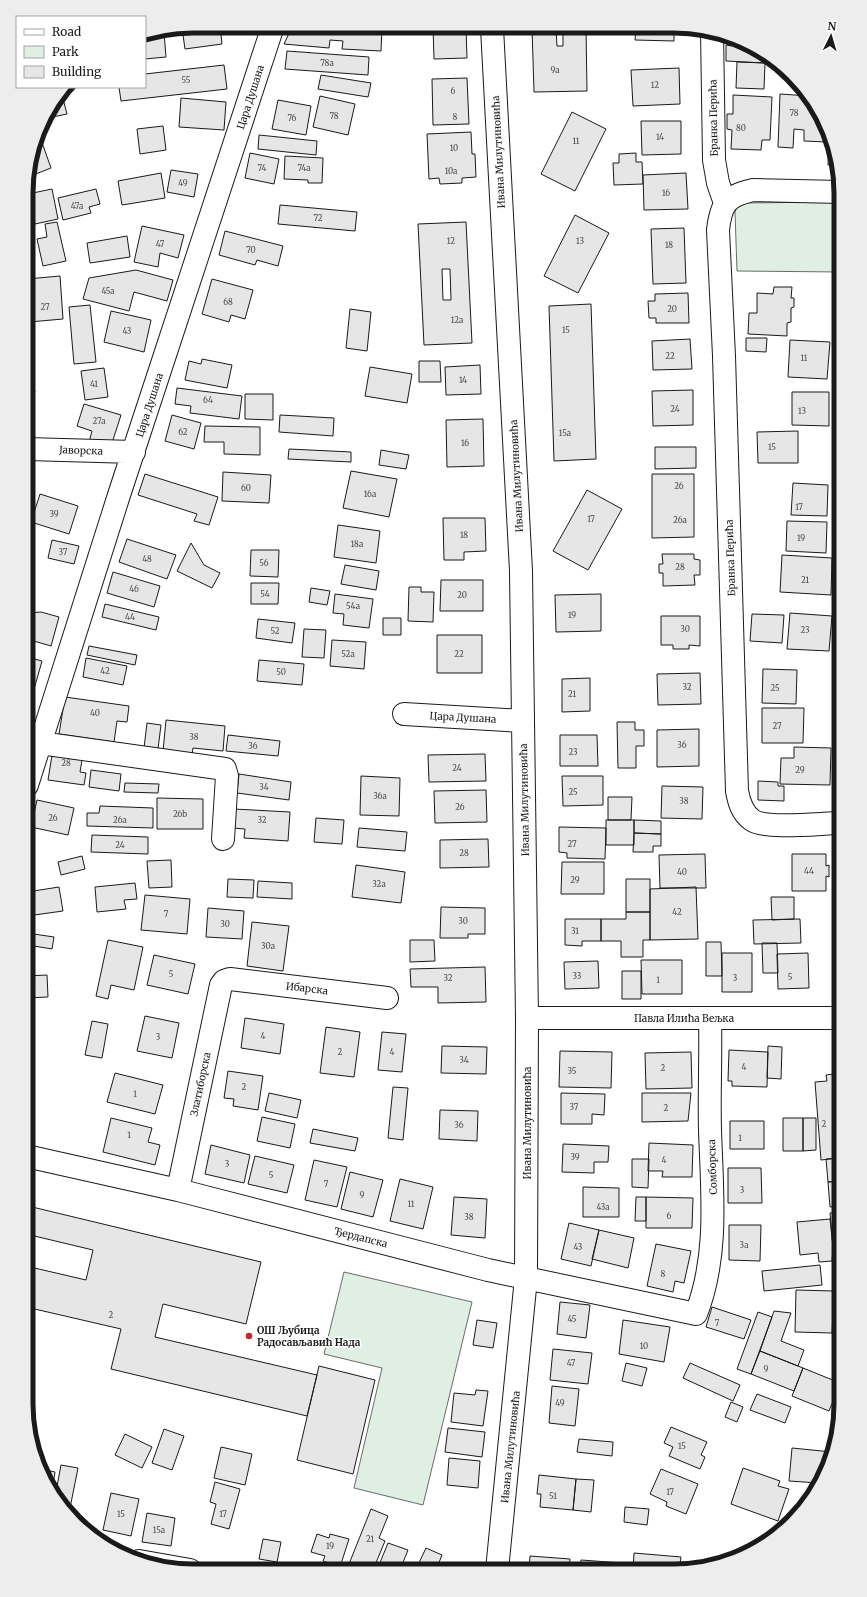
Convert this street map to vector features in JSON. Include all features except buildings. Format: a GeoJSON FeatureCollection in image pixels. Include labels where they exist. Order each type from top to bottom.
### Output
{"type":"FeatureCollection","features":[{"type":"Feature","properties":{"kind":"street","name":"Цара Душана"},"geometry":{"type":"LineString","coordinates":[[33,766],[271,33]]}},
{"type":"Feature","properties":{"kind":"street","name":"Ивана Милутиновића"},"geometry":{"type":"LineString","coordinates":[[492,33],[521,571],[527,1018],[526,1278],[498,1564]]}},
{"type":"Feature","properties":{"kind":"street","name":"Бранка Перића"},"geometry":{"type":"LineString","coordinates":[[712,37],[714,160],[718,183],[725,203],[720,214],[718,230],[724,356],[737,783],[739,802],[747,816],[760,824],[834,823]]}},
{"type":"Feature","properties":{"kind":"street"},"geometry":{"type":"LineString","coordinates":[[725,203],[741,192],[753,190],[834,192]]}},
{"type":"Feature","properties":{"kind":"street","name":"Јаворска"},"geometry":{"type":"LineString","coordinates":[[33,449],[134,452]]}},
{"type":"Feature","properties":{"kind":"street","name":"Цара Душана"},"geometry":{"type":"LineString","coordinates":[[404,714],[523,720]]}},
{"type":"Feature","properties":{"kind":"street"},"geometry":{"type":"LineString","coordinates":[[40,743],[225,769],[227,776],[223,839]]}},
{"type":"Feature","properties":{"kind":"street","name":"Ибарска"},"geometry":{"type":"LineString","coordinates":[[226,979],[387,998]]}},
{"type":"Feature","properties":{"kind":"street","name":"Златиборска"},"geometry":{"type":"LineString","coordinates":[[178,1190],[221,985],[226,979]]}},
{"type":"Feature","properties":{"kind":"street","name":"Павла Илића Вељка"},"geometry":{"type":"LineString","coordinates":[[527,1018],[834,1018]]}},
{"type":"Feature","properties":{"kind":"street","name":"Сомборска"},"geometry":{"type":"LineString","coordinates":[[696,1314],[709,1272],[711,1246],[713,1198],[710,1129],[710,1018]]}},
{"type":"Feature","properties":{"kind":"street","name":"Ђердапска"},"geometry":{"type":"LineString","coordinates":[[33,1158],[178,1190],[488,1270],[696,1314]]}},
{"type":"Feature","properties":{"kind":"green space"},"geometry":{"type":"Polygon","coordinates":[[[834,202],[834,272],[737,271],[735,212],[737,206],[741,203],[834,202]]]}},
{"type":"Feature","properties":{"kind":"green space"},"geometry":{"type":"Polygon","coordinates":[[[344,1272],[472,1302],[423,1505],[354,1488],[382,1368],[324,1354],[344,1272]]]}},
{"type":"Feature","properties":{"kind":"place","name":"ОШ Љубица Радосављавић Нада"},"geometry":{"type":"Point","coordinates":[249,1336]}}]}
